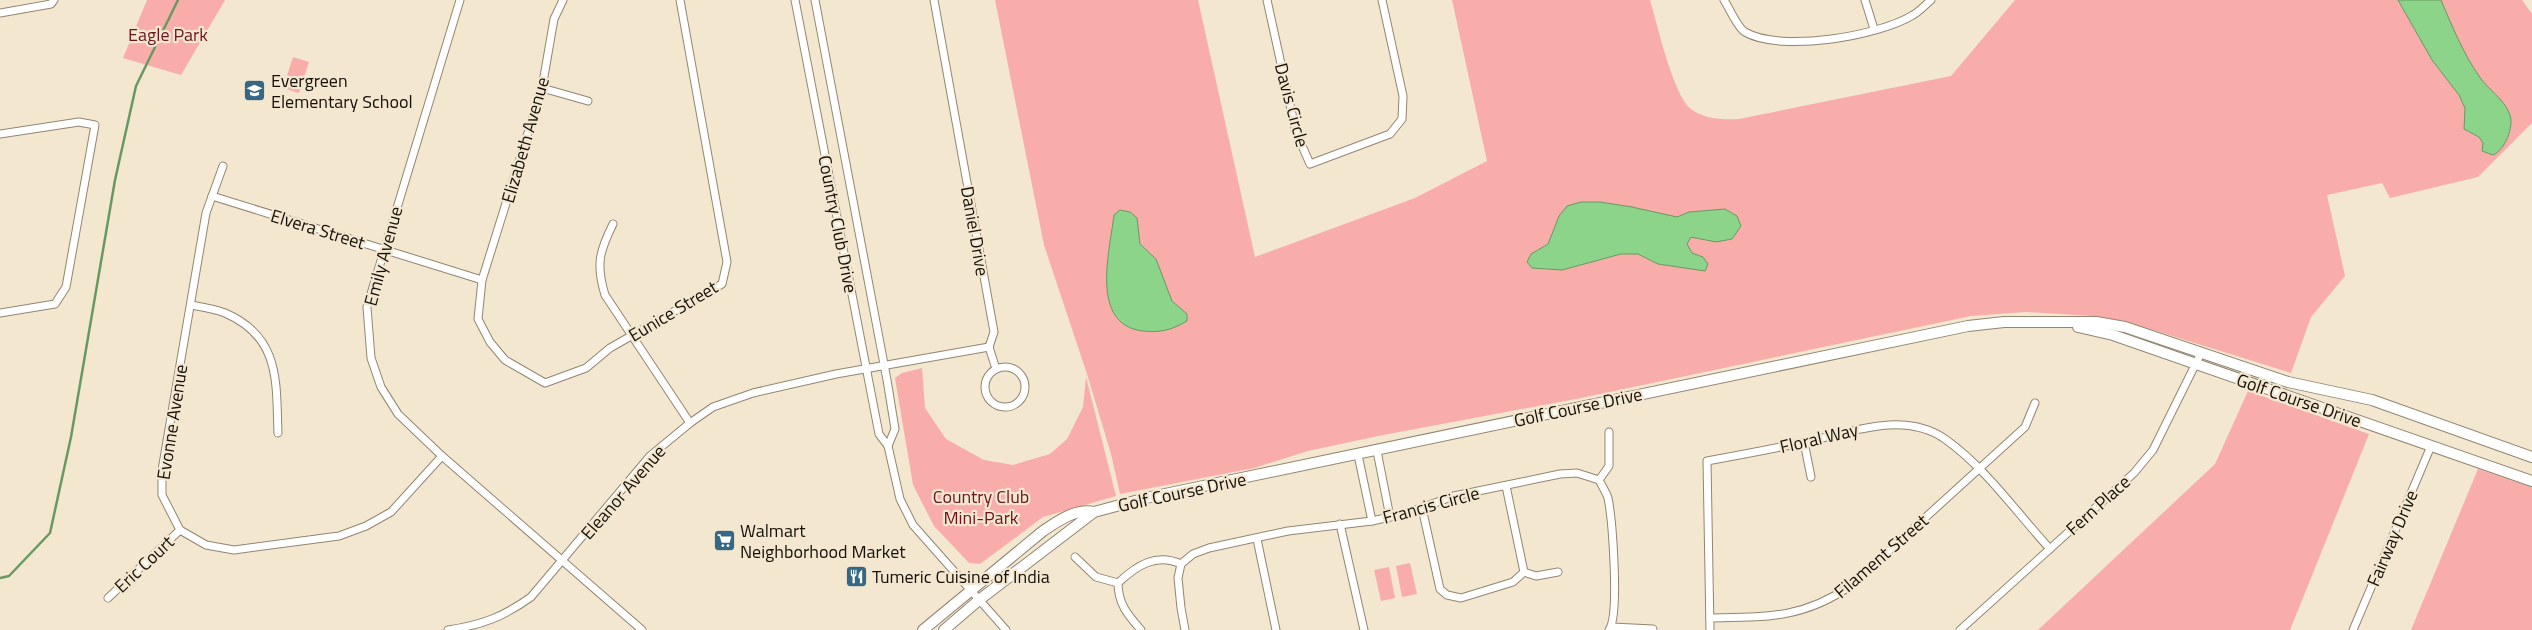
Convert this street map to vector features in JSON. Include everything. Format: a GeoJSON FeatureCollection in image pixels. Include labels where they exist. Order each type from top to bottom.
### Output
{"type":"FeatureCollection","features":[{"type":"Feature","properties":{"kind":"street"},"geometry":{"type":"LineString","coordinates":[[0,13],[51,4],[54,0]]}},
{"type":"Feature","properties":{"kind":"street","name":"Emily Avenue"},"geometry":{"type":"LineString","coordinates":[[460,0],[443,61],[383,249],[367,307],[371,358],[381,387],[398,414],[442,456],[642,630]]}},
{"type":"Feature","properties":{"kind":"street","name":"Elizabeth Avenue"},"geometry":{"type":"LineString","coordinates":[[482,280],[542,88],[554,20],[563,0]]}},
{"type":"Feature","properties":{"kind":"street","name":"Eunice Street"},"geometry":{"type":"LineString","coordinates":[[482,280],[478,319],[490,342],[505,360],[545,383],[586,368],[610,348],[722,284],[727,262],[680,0]]}},
{"type":"Feature","properties":{"kind":"street","name":"Country Club Drive"},"geometry":{"type":"LineString","coordinates":[[795,0],[879,434],[888,446],[900,499],[913,525],[1006,630]]}},
{"type":"Feature","properties":{"kind":"street","name":"Country Club Drive"},"geometry":{"type":"LineString","coordinates":[[815,0],[895,429],[888,446]]}},
{"type":"Feature","properties":{"kind":"street","name":"Daniel Drive"},"geometry":{"type":"LineString","coordinates":[[934,0],[994,332],[989,347]]}},
{"type":"Feature","properties":{"kind":"street","name":"Davis Circle"},"geometry":{"type":"LineString","coordinates":[[1267,0],[1296,132],[1310,164],[1390,134],[1402,119],[1403,96],[1382,0]]}},
{"type":"Feature","properties":{"kind":"street"},"geometry":{"type":"LineString","coordinates":[[1724,0],[1744,31],[1771,42],[1809,42],[1874,30],[1913,15],[1931,0]]}},
{"type":"Feature","properties":{"kind":"street"},"geometry":{"type":"LineString","coordinates":[[1865,0],[1874,30]]}},
{"type":"Feature","properties":{"kind":"street"},"geometry":{"type":"LineString","coordinates":[[542,88],[588,101]]}},
{"type":"Feature","properties":{"kind":"street"},"geometry":{"type":"LineString","coordinates":[[0,134],[79,122],[95,125],[66,287],[55,304],[0,313]]}},
{"type":"Feature","properties":{"kind":"street","name":"Evonne Avenue"},"geometry":{"type":"LineString","coordinates":[[180,530],[162,495],[162,470],[206,213],[223,166]]}},
{"type":"Feature","properties":{"kind":"street","name":"Elvera Street"},"geometry":{"type":"LineString","coordinates":[[212,196],[482,280]]}},
{"type":"Feature","properties":{"kind":"street"},"geometry":{"type":"LineString","coordinates":[[613,224],[602,246],[598,272],[605,295],[690,423]]}},
{"type":"Feature","properties":{"kind":"street"},"geometry":{"type":"LineString","coordinates":[[191,305],[225,313],[250,329],[271,355],[276,380],[278,433]]}},
{"type":"Feature","properties":{"kind":"street","name":"Golf Course Drive"},"geometry":{"type":"LineString","coordinates":[[944,630],[979,600],[1094,512],[1146,498],[1968,326],[2004,322],[2096,322],[2125,327],[2288,382],[2372,400],[2532,457]]}},
{"type":"Feature","properties":{"kind":"street","name":"Golf Course Drive"},"geometry":{"type":"LineString","coordinates":[[2065,323],[2113,335],[2194,365],[2532,481]]}},
{"type":"Feature","properties":{"kind":"street"},"geometry":{"type":"LineString","coordinates":[[884,366],[989,347],[996,369]]}},
{"type":"Feature","properties":{"kind":"street","name":"Fern Place"},"geometry":{"type":"LineString","coordinates":[[1960,630],[2134,473],[2153,450],[2200,353]]}},
{"type":"Feature","properties":{"kind":"street","name":"Eleanor Avenue"},"geometry":{"type":"LineString","coordinates":[[448,630],[488,622],[508,613],[531,597],[650,456],[713,407],[753,393],[884,366]]}},
{"type":"Feature","properties":{"kind":"street"},"geometry":{"type":"LineString","coordinates":[[1012,368],[1024,378],[1024,395],[1012,406],[997,405],[986,394],[986,380],[996,369],[1012,368]]}},
{"type":"Feature","properties":{"kind":"street","name":"Filament Street"},"geometry":{"type":"LineString","coordinates":[[1710,618],[1782,616],[1832,599],[1850,586],[2025,427],[2035,403]]}},
{"type":"Feature","properties":{"kind":"street","name":"Floral Way"},"geometry":{"type":"LineString","coordinates":[[1710,630],[1707,461],[1875,426],[1904,425],[1925,430],[1944,439],[1979,469],[2050,549]]}},
{"type":"Feature","properties":{"kind":"street"},"geometry":{"type":"LineString","coordinates":[[1609,432],[1609,466],[1599,480],[1607,495],[1610,512],[1615,603],[1610,629],[1653,629]]}},
{"type":"Feature","properties":{"kind":"street"},"geometry":{"type":"LineString","coordinates":[[1804,442],[1811,477]]}},
{"type":"Feature","properties":{"kind":"street","name":"Fairway Drive"},"geometry":{"type":"LineString","coordinates":[[2353,630],[2431,446]]}},
{"type":"Feature","properties":{"kind":"street"},"geometry":{"type":"LineString","coordinates":[[1377,451],[1390,517]]}},
{"type":"Feature","properties":{"kind":"street"},"geometry":{"type":"LineString","coordinates":[[1358,455],[1372,521]]}},
{"type":"Feature","properties":{"kind":"street"},"geometry":{"type":"LineString","coordinates":[[180,530],[206,545],[234,550],[340,536],[366,526],[391,512],[442,456]]}},
{"type":"Feature","properties":{"kind":"street","name":"Francis Circle"},"geometry":{"type":"LineString","coordinates":[[1181,564],[1193,554],[1209,548],[1288,531],[1372,521],[1422,508],[1454,496],[1560,474],[1577,473],[1599,480]]}},
{"type":"Feature","properties":{"kind":"street"},"geometry":{"type":"LineString","coordinates":[[1506,486],[1524,572]]}},
{"type":"Feature","properties":{"kind":"street"},"geometry":{"type":"LineString","coordinates":[[1422,508],[1440,589],[1447,595],[1461,598],[1513,582],[1524,572]]}},
{"type":"Feature","properties":{"kind":"street","name":"Golf Course Drive"},"geometry":{"type":"LineString","coordinates":[[923,630],[1043,530],[1064,518],[1085,510],[1094,512]]}},
{"type":"Feature","properties":{"kind":"street"},"geometry":{"type":"LineString","coordinates":[[1340,524],[1364,630]]}},
{"type":"Feature","properties":{"kind":"street","name":"Eric Court"},"geometry":{"type":"LineString","coordinates":[[108,598],[180,530]]}},
{"type":"Feature","properties":{"kind":"street"},"geometry":{"type":"LineString","coordinates":[[1257,539],[1276,630]]}},
{"type":"Feature","properties":{"kind":"street"},"geometry":{"type":"LineString","coordinates":[[1075,557],[1096,577],[1118,583]]}},
{"type":"Feature","properties":{"kind":"street"},"geometry":{"type":"LineString","coordinates":[[1141,630],[1124,610],[1118,596],[1118,583],[1138,566],[1162,558],[1181,564],[1178,578],[1186,630]]}},
{"type":"Feature","properties":{"kind":"street"},"geometry":{"type":"LineString","coordinates":[[1524,572],[1536,576],[1558,572]]}},
{"type":"Feature","properties":{"kind":"green space","name":"Eagle Park"},"geometry":{"type":"Polygon","coordinates":[[[147,0],[225,0],[181,75],[123,58],[147,0]]]}},
{"type":"Feature","properties":{"kind":"green space"},"geometry":{"type":"Polygon","coordinates":[[[995,0],[1198,0],[1255,257],[1415,198],[1487,161],[1452,0],[1650,0],[1672,74],[1684,101],[1691,109],[1702,115],[1720,119],[1739,119],[1951,76],[2015,0],[2522,0],[2532,14],[2532,123],[2478,177],[2390,198],[2382,183],[2327,195],[2345,276],[2311,317],[2291,373],[2124,321],[2092,316],[2026,312],[1971,316],[1581,398],[1378,436],[1308,451],[1254,468],[1120,494],[1111,454],[1087,374],[1044,245],[995,0]]]}},
{"type":"Feature","properties":{"kind":"green space"},"geometry":{"type":"Polygon","coordinates":[[[293,57],[309,62],[299,93],[283,88],[293,57]]]}},
{"type":"Feature","properties":{"kind":"green space","name":"Country Club Mini-Park"},"geometry":{"type":"Polygon","coordinates":[[[922,368],[925,408],[946,439],[984,460],[1013,465],[1050,454],[1067,439],[1083,407],[1086,377],[1116,496],[1043,517],[980,564],[969,563],[934,526],[913,485],[895,378],[902,373],[922,368]]]}},
{"type":"Feature","properties":{"kind":"green space"},"geometry":{"type":"Polygon","coordinates":[[[2248,391],[2369,434],[2290,630],[2038,630],[2215,464],[2248,391]]]}},
{"type":"Feature","properties":{"kind":"green space"},"geometry":{"type":"Polygon","coordinates":[[[2478,469],[2532,487],[2532,630],[2411,630],[2478,469]]]}},
{"type":"Feature","properties":{"kind":"green space"},"geometry":{"type":"Polygon","coordinates":[[[1410,563],[1417,594],[1402,597],[1396,566],[1410,563]]]}},
{"type":"Feature","properties":{"kind":"green space"},"geometry":{"type":"Polygon","coordinates":[[[1389,567],[1395,598],[1381,601],[1374,570],[1389,567]]]}},
{"type":"Feature","properties":{"kind":"shaded area"},"geometry":{"type":"Polygon","coordinates":[[[2398,0],[2441,0],[2473,68],[2504,104],[2510,115],[2511,126],[2508,138],[2493,155],[2482,151],[2483,143],[2479,137],[2464,129],[2465,108],[2459,95],[2432,60],[2398,0]]]}},
{"type":"Feature","properties":{"kind":"shaded area"},"geometry":{"type":"Polygon","coordinates":[[[1581,202],[1600,202],[1632,207],[1677,217],[1689,212],[1725,209],[1737,216],[1741,226],[1732,239],[1716,242],[1691,237],[1687,244],[1692,253],[1703,257],[1708,264],[1705,271],[1658,264],[1638,254],[1621,254],[1562,270],[1532,268],[1527,262],[1531,254],[1548,244],[1559,216],[1567,206],[1581,202]]]}},
{"type":"Feature","properties":{"kind":"shaded area"},"geometry":{"type":"Polygon","coordinates":[[[1120,210],[1130,212],[1137,218],[1140,244],[1156,259],[1172,301],[1187,314],[1187,321],[1176,327],[1160,331],[1143,331],[1126,326],[1115,315],[1109,301],[1107,266],[1114,215],[1120,210]]]}},
{"type":"Feature","properties":{"kind":"waterway"},"geometry":{"type":"LineString","coordinates":[[0,578],[9,576],[50,533],[71,437],[115,180],[136,86],[178,0]]}},
{"type":"Feature","properties":{"kind":"place","name":"Evergreen Elementary School"},"geometry":{"type":"Point","coordinates":[255,90]}},
{"type":"Feature","properties":{"kind":"place","name":"Walmart Neighborhood Market"},"geometry":{"type":"Point","coordinates":[724,540]}},
{"type":"Feature","properties":{"kind":"place","name":"Tumeric Cuisine of India"},"geometry":{"type":"Point","coordinates":[856,576]}}]}
